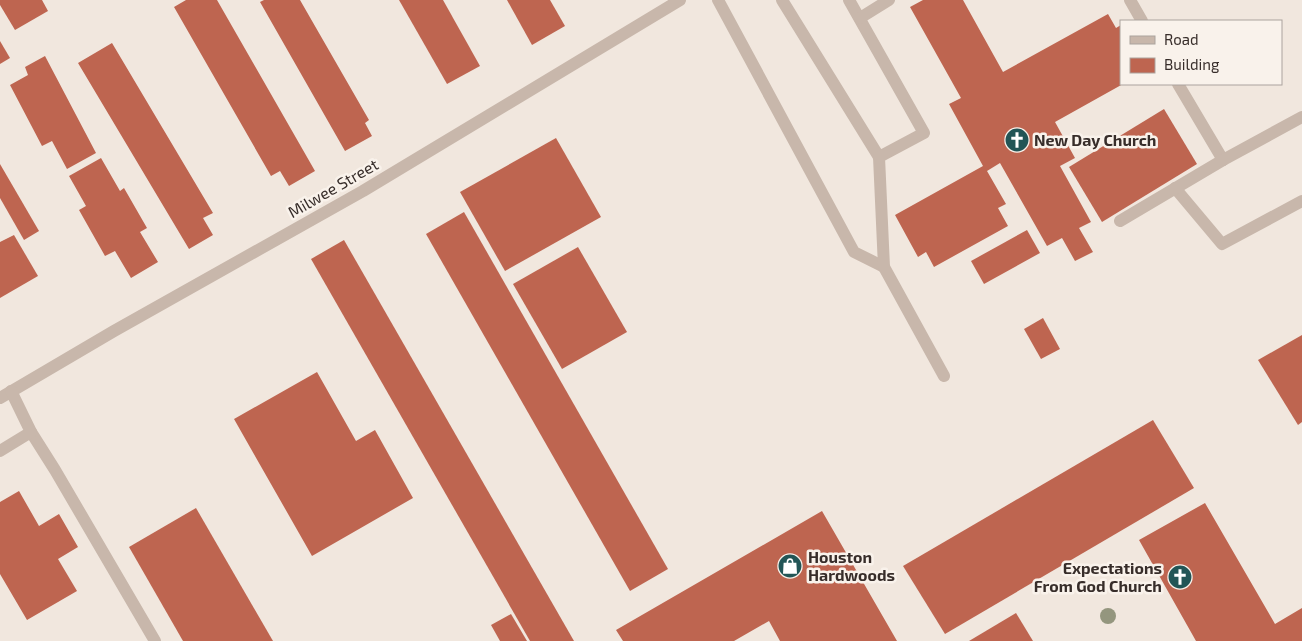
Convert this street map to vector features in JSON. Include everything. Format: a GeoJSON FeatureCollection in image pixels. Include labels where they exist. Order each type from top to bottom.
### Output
{"type":"FeatureCollection","features":[{"type":"Feature","properties":{"kind":"street","name":"Milwee Street"},"geometry":{"type":"LineString","coordinates":[[6,395],[114,331],[362,191],[680,0]]}},
{"type":"Feature","properties":{"kind":"street"},"geometry":{"type":"LineString","coordinates":[[718,0],[854,252],[884,267]]}},
{"type":"Feature","properties":{"kind":"street"},"geometry":{"type":"LineString","coordinates":[[782,0],[879,157],[884,267],[944,376]]}},
{"type":"Feature","properties":{"kind":"street"},"geometry":{"type":"LineString","coordinates":[[849,0],[924,133],[879,157]]}},
{"type":"Feature","properties":{"kind":"street"},"geometry":{"type":"LineString","coordinates":[[860,18],[889,0]]}},
{"type":"Feature","properties":{"kind":"street"},"geometry":{"type":"LineString","coordinates":[[1130,0],[1141,20]]}},
{"type":"Feature","properties":{"kind":"street"},"geometry":{"type":"LineString","coordinates":[[1179,85],[1223,160]]}},
{"type":"Feature","properties":{"kind":"street"},"geometry":{"type":"LineString","coordinates":[[1120,221],[1223,160],[1302,117]]}},
{"type":"Feature","properties":{"kind":"street"},"geometry":{"type":"LineString","coordinates":[[1175,188],[1222,244],[1302,201]]}},
{"type":"Feature","properties":{"kind":"street"},"geometry":{"type":"LineString","coordinates":[[6,395],[55,470],[155,641]]}},
{"type":"Feature","properties":{"kind":"street"},"geometry":{"type":"LineString","coordinates":[[0,451],[31,432]]}},
{"type":"Feature","properties":{"kind":"building"},"geometry":{"type":"Polygon","coordinates":[[[0,0],[42,0],[48,11],[15,30],[0,5],[0,0]]]}},
{"type":"Feature","properties":{"kind":"building"},"geometry":{"type":"Polygon","coordinates":[[[186,0],[217,0],[315,171],[289,186],[280,171],[271,176],[174,7],[186,0]]]}},
{"type":"Feature","properties":{"kind":"building"},"geometry":{"type":"Polygon","coordinates":[[[264,0],[300,0],[369,120],[365,123],[372,136],[345,151],[260,2],[264,0]]]}},
{"type":"Feature","properties":{"kind":"building"},"geometry":{"type":"Polygon","coordinates":[[[399,0],[443,0],[480,66],[447,84],[399,0]]]}},
{"type":"Feature","properties":{"kind":"building"},"geometry":{"type":"Polygon","coordinates":[[[507,0],[550,0],[565,26],[532,45],[507,0]]]}},
{"type":"Feature","properties":{"kind":"building","name":"New Day Church"},"geometry":{"type":"Polygon","coordinates":[[[923,0],[963,0],[1003,72],[1108,14],[1116,28],[1120,26],[1121,85],[1055,122],[1075,158],[1060,166],[1091,222],[1079,228],[1093,252],[1075,261],[1062,238],[1047,246],[1000,163],[987,171],[1006,204],[998,208],[1008,226],[934,267],[926,252],[918,257],[895,215],[983,166],[949,104],[961,98],[910,7],[923,0]]]}},
{"type":"Feature","properties":{"kind":"building"},"geometry":{"type":"Polygon","coordinates":[[[0,41],[10,58],[0,64],[0,41]]]}},
{"type":"Feature","properties":{"kind":"building"},"geometry":{"type":"Polygon","coordinates":[[[112,43],[213,213],[203,218],[213,235],[189,249],[78,63],[112,43]]]}},
{"type":"Feature","properties":{"kind":"building"},"geometry":{"type":"Polygon","coordinates":[[[45,56],[96,153],[67,169],[52,141],[42,146],[10,85],[28,75],[25,67],[45,56]]]}},
{"type":"Feature","properties":{"kind":"building"},"geometry":{"type":"Polygon","coordinates":[[[1164,109],[1197,164],[1102,222],[1069,167],[1164,109]]]}},
{"type":"Feature","properties":{"kind":"building"},"geometry":{"type":"Polygon","coordinates":[[[556,138],[601,217],[505,271],[460,192],[556,138]]]}},
{"type":"Feature","properties":{"kind":"building"},"geometry":{"type":"Polygon","coordinates":[[[101,158],[120,191],[124,188],[147,228],[140,232],[158,262],[131,278],[115,251],[105,256],[79,210],[86,206],[69,176],[101,158]]]}},
{"type":"Feature","properties":{"kind":"building"},"geometry":{"type":"Polygon","coordinates":[[[0,164],[39,231],[24,240],[0,198],[0,164]]]}},
{"type":"Feature","properties":{"kind":"building"},"geometry":{"type":"Polygon","coordinates":[[[464,212],[668,569],[630,591],[426,234],[464,212]]]}},
{"type":"Feature","properties":{"kind":"building"},"geometry":{"type":"Polygon","coordinates":[[[1027,230],[1040,253],[984,284],[971,261],[1027,230]]]}},
{"type":"Feature","properties":{"kind":"building"},"geometry":{"type":"Polygon","coordinates":[[[14,235],[38,276],[0,298],[0,242],[14,235]]]}},
{"type":"Feature","properties":{"kind":"building"},"geometry":{"type":"Polygon","coordinates":[[[344,240],[574,641],[530,641],[311,259],[344,240]]]}},
{"type":"Feature","properties":{"kind":"building"},"geometry":{"type":"Polygon","coordinates":[[[578,247],[627,332],[562,369],[513,284],[578,247]]]}},
{"type":"Feature","properties":{"kind":"building"},"geometry":{"type":"Polygon","coordinates":[[[1043,318],[1060,349],[1041,359],[1024,329],[1043,318]]]}},
{"type":"Feature","properties":{"kind":"building"},"geometry":{"type":"Polygon","coordinates":[[[1302,335],[1302,422],[1298,425],[1258,360],[1302,335]]]}},
{"type":"Feature","properties":{"kind":"building"},"geometry":{"type":"Polygon","coordinates":[[[317,372],[356,441],[375,430],[413,498],[312,556],[234,419],[317,372]]]}},
{"type":"Feature","properties":{"kind":"building"},"geometry":{"type":"Polygon","coordinates":[[[1153,420],[1194,488],[945,634],[903,566],[1153,420]]]}},
{"type":"Feature","properties":{"kind":"building"},"geometry":{"type":"Polygon","coordinates":[[[19,491],[39,526],[59,514],[78,547],[58,559],[77,591],[27,620],[0,574],[0,502],[19,491]]]}},
{"type":"Feature","properties":{"kind":"building"},"geometry":{"type":"Polygon","coordinates":[[[1205,503],[1275,624],[1302,608],[1302,641],[1196,641],[1139,540],[1205,503]]]}},
{"type":"Feature","properties":{"kind":"building"},"geometry":{"type":"Polygon","coordinates":[[[196,508],[273,641],[183,641],[129,547],[196,508]]]}},
{"type":"Feature","properties":{"kind":"building","name":"Houston Hardwoods"},"geometry":{"type":"Polygon","coordinates":[[[822,511],[897,641],[780,641],[769,621],[734,641],[623,641],[616,630],[822,511]]]}},
{"type":"Feature","properties":{"kind":"building"},"geometry":{"type":"Polygon","coordinates":[[[1016,613],[1033,641],[969,641],[1016,613]]]}},
{"type":"Feature","properties":{"kind":"building"},"geometry":{"type":"Polygon","coordinates":[[[511,614],[527,641],[500,641],[491,625],[511,614]]]}},
{"type":"Feature","properties":{"kind":"place","name":"New Day Church"},"geometry":{"type":"Point","coordinates":[1017,140]}},
{"type":"Feature","properties":{"kind":"place","name":"Houston Hardwoods"},"geometry":{"type":"Point","coordinates":[790,566]}},
{"type":"Feature","properties":{"kind":"place","name":"Expectations From God Church"},"geometry":{"type":"Point","coordinates":[1180,577]}}]}
